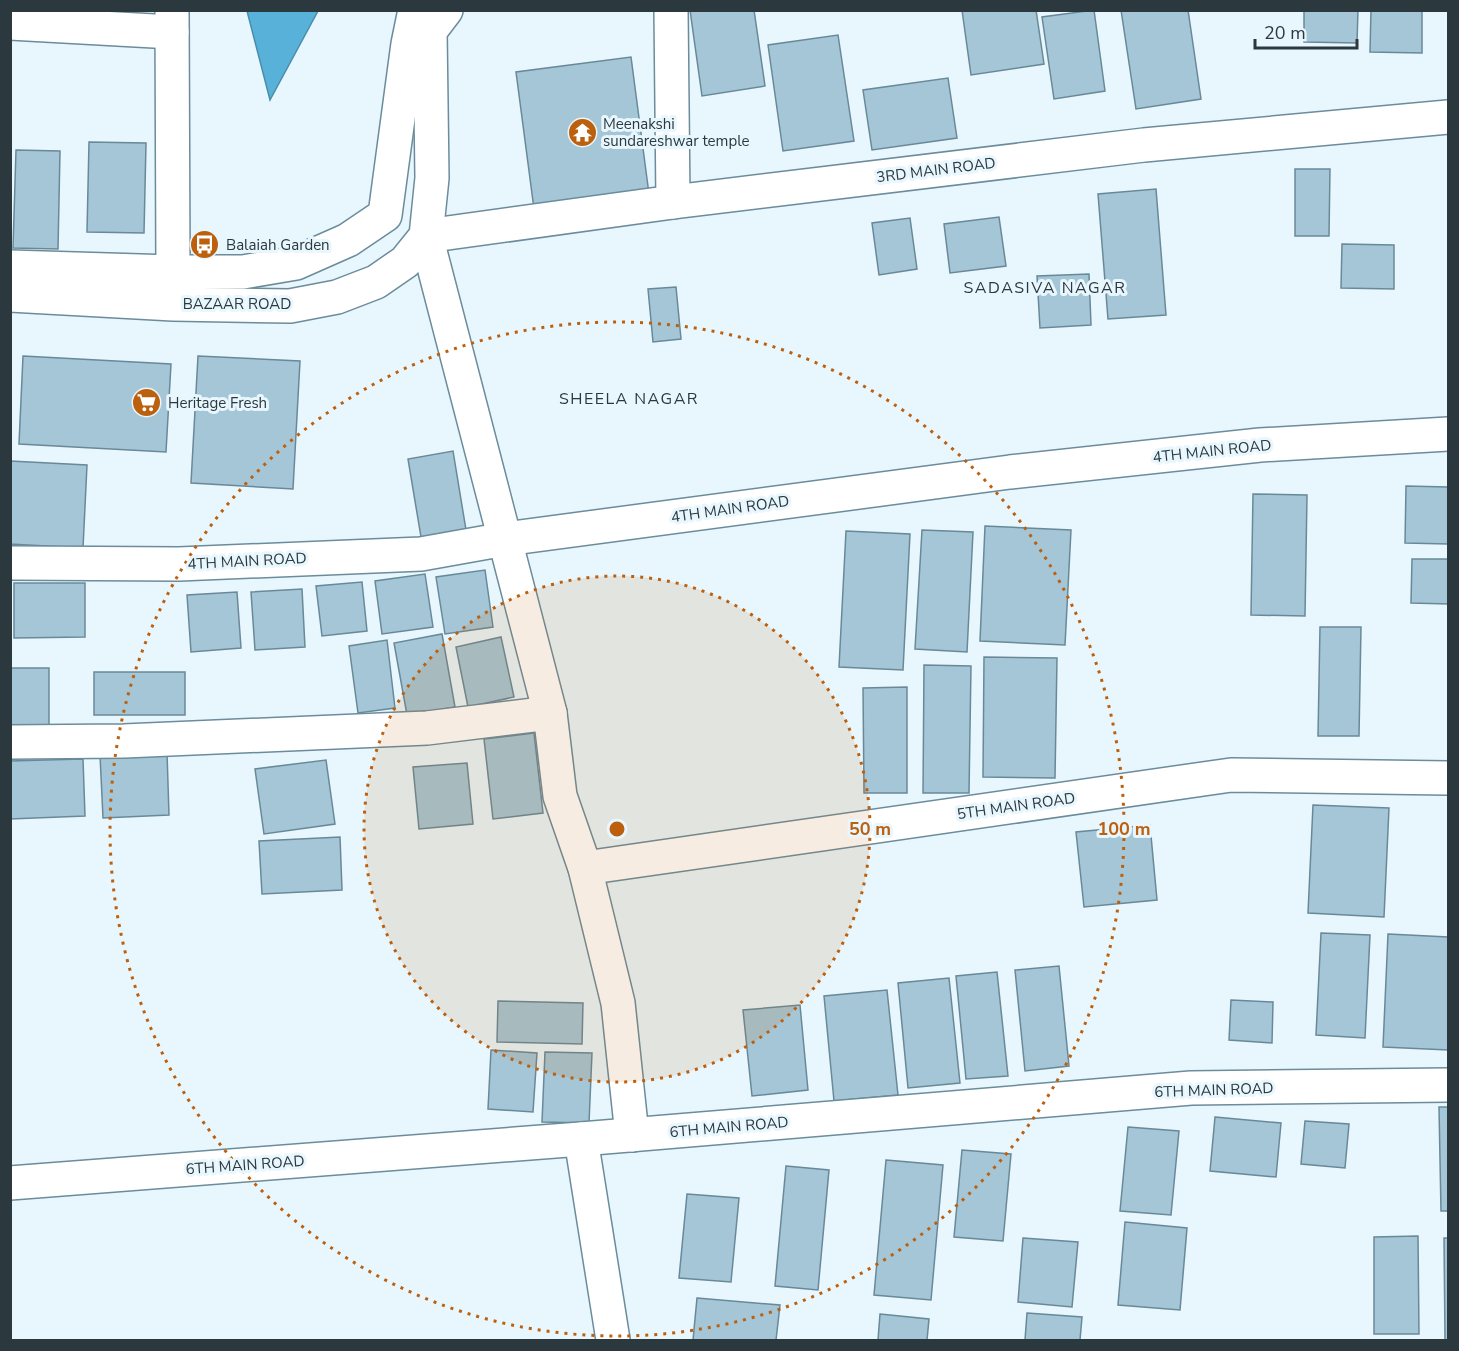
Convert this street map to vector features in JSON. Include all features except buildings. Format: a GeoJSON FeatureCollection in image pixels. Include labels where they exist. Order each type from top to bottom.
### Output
{"type":"FeatureCollection","features":[{"type":"Feature","properties":{"kind":"street"},"geometry":{"type":"LineString","coordinates":[[10,267],[243,272],[296,263],[348,240],[385,214],[408,44],[415,10]]}},
{"type":"Feature","properties":{"kind":"street"},"geometry":{"type":"LineString","coordinates":[[446,10],[430,31],[432,178],[426,236],[550,712],[560,796],[585,868],[618,1003],[632,1135]]}},
{"type":"Feature","properties":{"kind":"street"},"geometry":{"type":"LineString","coordinates":[[671,10],[673,202]]}},
{"type":"Feature","properties":{"kind":"street"},"geometry":{"type":"LineString","coordinates":[[10,23],[172,21],[173,272]]}},
{"type":"Feature","properties":{"kind":"street","name":"3RD MAIN ROAD"},"geometry":{"type":"LineString","coordinates":[[426,236],[673,202],[1144,145],[1449,117]]}},
{"type":"Feature","properties":{"kind":"street","name":"BAZAAR ROAD"},"geometry":{"type":"LineString","coordinates":[[10,295],[173,304],[291,306],[338,297],[376,282],[405,262],[426,236]]}},
{"type":"Feature","properties":{"kind":"street","name":"4TH MAIN ROAD"},"geometry":{"type":"LineString","coordinates":[[10,563],[179,564],[421,554],[505,539],[1022,470],[1260,445],[1449,434]]}},
{"type":"Feature","properties":{"kind":"street"},"geometry":{"type":"LineString","coordinates":[[10,742],[136,740],[427,728],[550,712]]}},
{"type":"Feature","properties":{"kind":"street","name":"5TH MAIN ROAD"},"geometry":{"type":"LineString","coordinates":[[585,868],[1231,775],[1449,778]]}},
{"type":"Feature","properties":{"kind":"street","name":"6TH MAIN ROAD"},"geometry":{"type":"LineString","coordinates":[[10,1183],[632,1135],[1191,1088],[1449,1085]]}},
{"type":"Feature","properties":{"kind":"street"},"geometry":{"type":"LineString","coordinates":[[581,1139],[613,1341]]}},
{"type":"Feature","properties":{"kind":"water"},"geometry":{"type":"Polygon","coordinates":[[[247,11],[318,11],[270,100],[247,11]]]}},
{"type":"Feature","properties":{"kind":"place","name":"Meenakshi sundareshwar temple"},"geometry":{"type":"Point","coordinates":[582,133]}},
{"type":"Feature","properties":{"kind":"place","name":"Balaiah Garden"},"geometry":{"type":"Point","coordinates":[205,245]}},
{"type":"Feature","properties":{"kind":"place","name":"Heritage Fresh"},"geometry":{"type":"Point","coordinates":[147,403]}},
{"type":"Feature","properties":{"kind":"district","name":"SADASIVA NAGAR"},"geometry":{"type":"Point","coordinates":[1045,287]}},
{"type":"Feature","properties":{"kind":"district","name":"SHEELA NAGAR"},"geometry":{"type":"Point","coordinates":[629,398]}}]}
